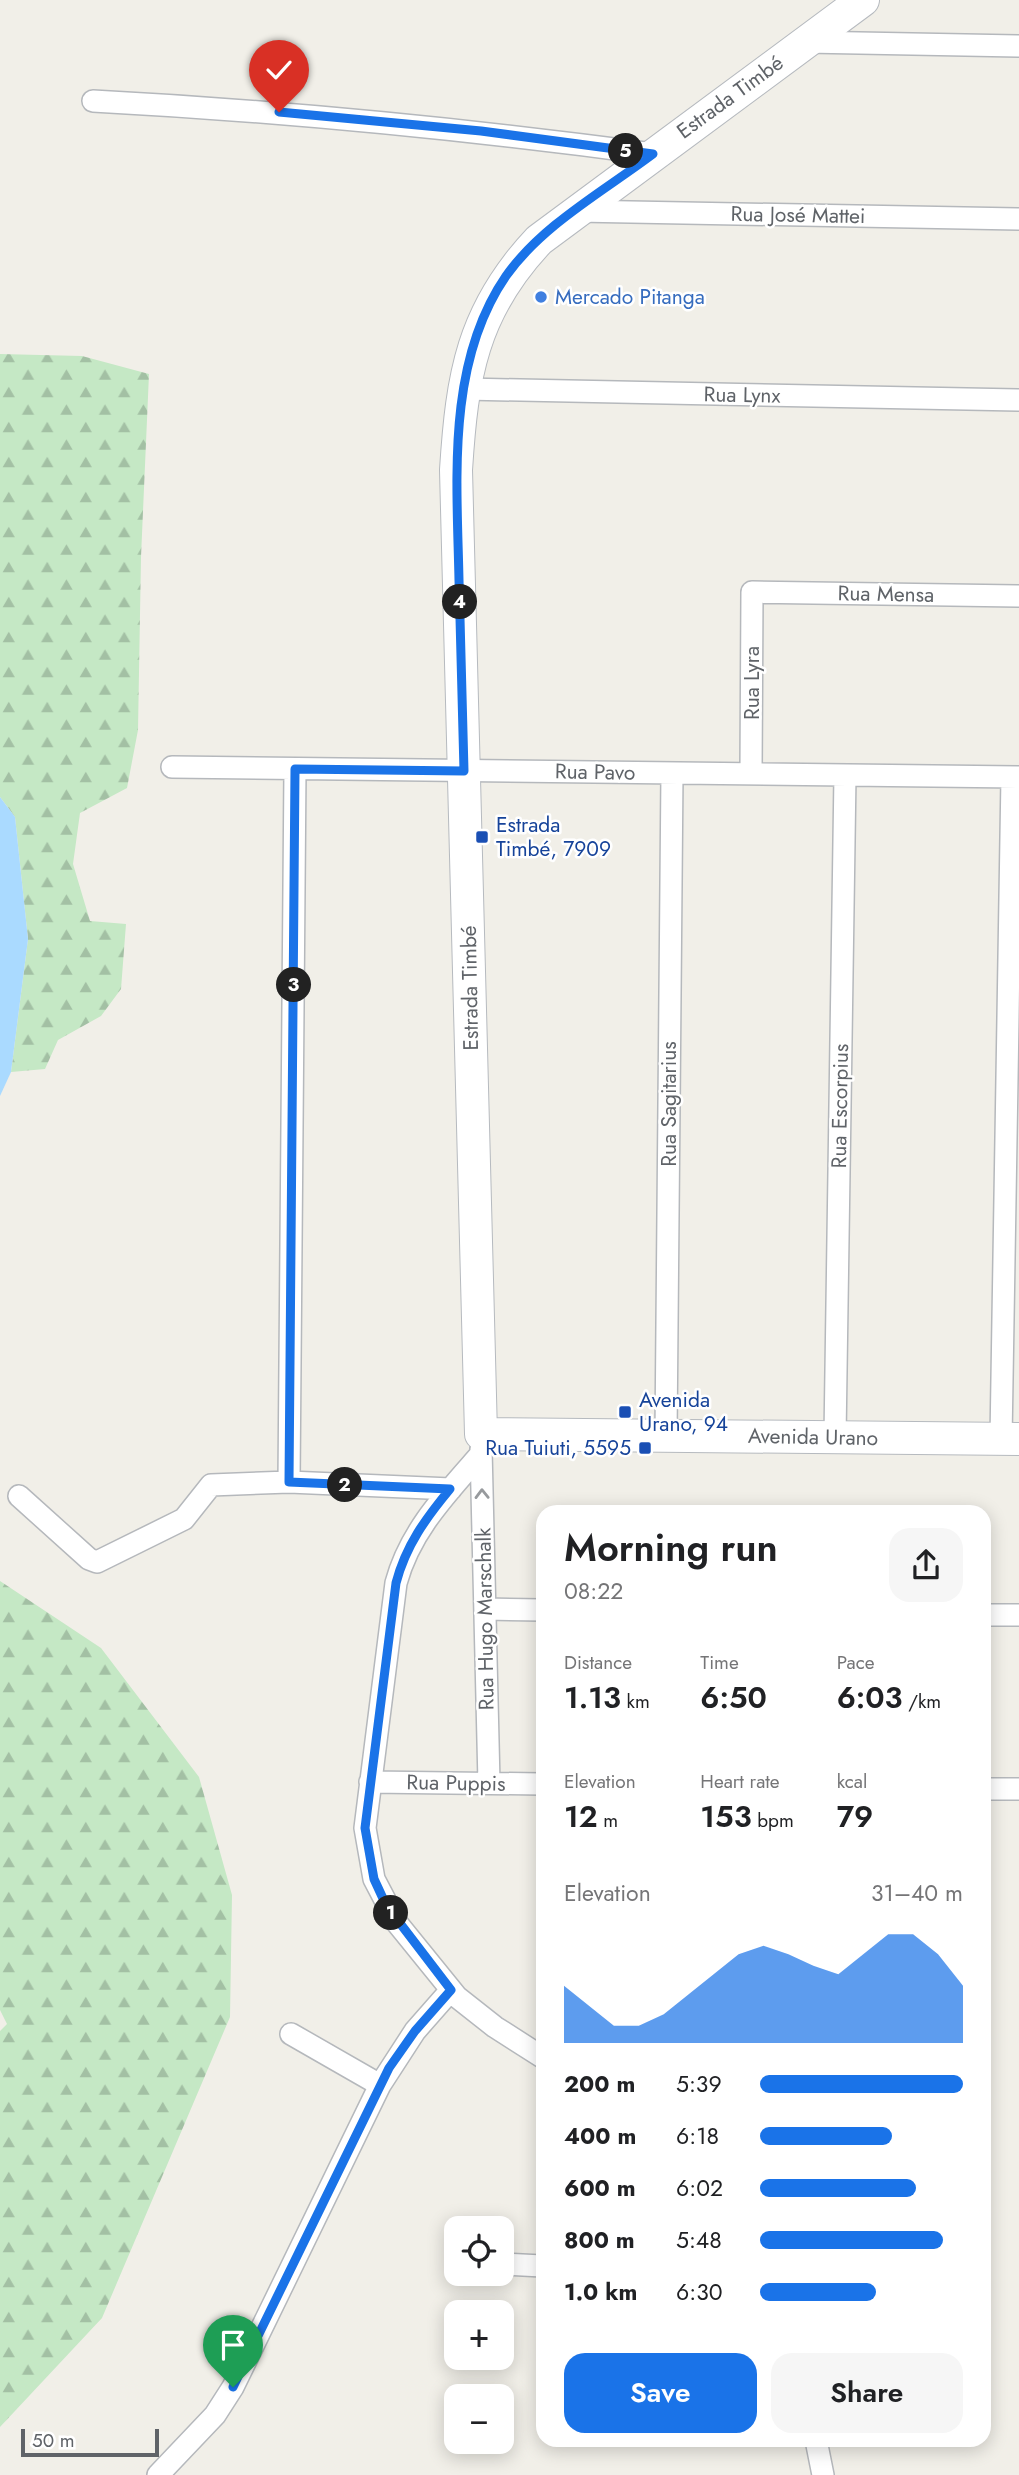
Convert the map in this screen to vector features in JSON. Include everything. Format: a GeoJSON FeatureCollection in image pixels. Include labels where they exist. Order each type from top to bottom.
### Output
{"type":"FeatureCollection","features":[{"type":"Feature","properties":{"kind":"street","name":"Estrada Timbé"},"geometry":{"type":"LineString","coordinates":[[481,1444],[456,470],[465,389],[486,312],[507,274],[539,240],[863,0]]}},
{"type":"Feature","properties":{"kind":"street"},"geometry":{"type":"LineString","coordinates":[[806,42],[1019,46]]}},
{"type":"Feature","properties":{"kind":"street"},"geometry":{"type":"LineString","coordinates":[[93,101],[279,112],[454,128],[653,154]]}},
{"type":"Feature","properties":{"kind":"street","name":"Rua José Mattei"},"geometry":{"type":"LineString","coordinates":[[576,211],[1019,219]]}},
{"type":"Feature","properties":{"kind":"street","name":"Rua Lynx"},"geometry":{"type":"LineString","coordinates":[[465,389],[1019,401]]}},
{"type":"Feature","properties":{"kind":"street","name":"Rua Mensa"},"geometry":{"type":"LineString","coordinates":[[752,592],[1019,596]]}},
{"type":"Feature","properties":{"kind":"street","name":"Rua Lyra"},"geometry":{"type":"LineString","coordinates":[[751,774],[752,592]]}},
{"type":"Feature","properties":{"kind":"street","name":"Rua Pavo"},"geometry":{"type":"LineString","coordinates":[[172,767],[1016,777]]}},
{"type":"Feature","properties":{"kind":"street"},"geometry":{"type":"LineString","coordinates":[[289,1482],[295,769]]}},
{"type":"Feature","properties":{"kind":"street","name":"Rua Sagitarius"},"geometry":{"type":"LineString","coordinates":[[666,1435],[671,773]]}},
{"type":"Feature","properties":{"kind":"street","name":"Rua Escorpius"},"geometry":{"type":"LineString","coordinates":[[835,1437],[845,775]]}},
{"type":"Feature","properties":{"kind":"street"},"geometry":{"type":"LineString","coordinates":[[1010,1439],[1016,777]]}},
{"type":"Feature","properties":{"kind":"street","name":"Avenida Urano"},"geometry":{"type":"LineString","coordinates":[[481,1444],[666,1435],[1010,1439]]}},
{"type":"Feature","properties":{"kind":"street"},"geometry":{"type":"LineString","coordinates":[[481,1444],[424,1522],[402,1559],[396,1583],[365,1828],[374,1879],[397,1923],[451,1990],[479,2016],[536,2053]]}},
{"type":"Feature","properties":{"kind":"street","name":"Rua Hugo Marschalk"},"geometry":{"type":"LineString","coordinates":[[481,1444],[489,1783]]}},
{"type":"Feature","properties":{"kind":"street"},"geometry":{"type":"LineString","coordinates":[[19,1496],[89,1559],[97,1562],[184,1519],[211,1485],[289,1482],[450,1489]]}},
{"type":"Feature","properties":{"kind":"street"},"geometry":{"type":"LineString","coordinates":[[485,1609],[536,1610]]}},
{"type":"Feature","properties":{"kind":"street"},"geometry":{"type":"LineString","coordinates":[[991,1615],[1019,1615]]}},
{"type":"Feature","properties":{"kind":"street","name":"Rua Puppis"},"geometry":{"type":"LineString","coordinates":[[370,1782],[536,1784]]}},
{"type":"Feature","properties":{"kind":"street"},"geometry":{"type":"LineString","coordinates":[[991,1789],[1019,1789]]}},
{"type":"Feature","properties":{"kind":"street"},"geometry":{"type":"LineString","coordinates":[[158,2475],[215,2415],[233,2387],[380,2085],[415,2031],[451,1990]]}},
{"type":"Feature","properties":{"kind":"street"},"geometry":{"type":"LineString","coordinates":[[291,2034],[380,2085]]}},
{"type":"Feature","properties":{"kind":"street"},"geometry":{"type":"LineString","coordinates":[[514,2265],[536,2266]]}},
{"type":"Feature","properties":{"kind":"street"},"geometry":{"type":"LineString","coordinates":[[817,2447],[823,2475]]}},
{"type":"Feature","properties":{"kind":"green space"},"geometry":{"type":"Polygon","coordinates":[[[0,354],[82,356],[149,374],[141,557],[138,730],[127,788],[80,813],[73,864],[90,921],[126,924],[121,989],[101,1016],[58,1040],[45,1069],[11,1072],[28,939],[15,817],[0,797],[0,354]]]}},
{"type":"Feature","properties":{"kind":"green space"},"geometry":{"type":"Polygon","coordinates":[[[0,1581],[101,1648],[199,1777],[232,1895],[230,2017],[102,2318],[0,2427],[0,2031],[7,2024],[0,2010],[0,1581]]]}},
{"type":"Feature","properties":{"kind":"water"},"geometry":{"type":"Polygon","coordinates":[[[0,797],[15,817],[28,939],[11,1072],[0,1096],[0,797]]]}},
{"type":"Feature","properties":{"kind":"place","name":"Mercado Pitanga"},"geometry":{"type":"Point","coordinates":[541,297]}},
{"type":"Feature","properties":{"kind":"place","name":"Estrada Timbé, 7909"},"geometry":{"type":"Point","coordinates":[482,837]}},
{"type":"Feature","properties":{"kind":"place","name":"Avenida Urano, 94"},"geometry":{"type":"Point","coordinates":[625,1412]}},
{"type":"Feature","properties":{"kind":"place","name":"Rua Tuiuti, 5595"},"geometry":{"type":"Point","coordinates":[645,1448]}},
{"type":"Feature","properties":{"kind":"route"},"geometry":{"type":"LineString","coordinates":[[233,2387],[389,2068],[415,2031],[451,1990],[397,1923],[386,1905],[374,1879],[365,1828],[396,1583],[402,1559],[429,1514],[450,1489],[289,1482],[295,769],[464,771],[456,470],[465,389],[479,332],[486,312],[507,274],[539,240],[653,154],[481,131],[279,112]]}}]}
